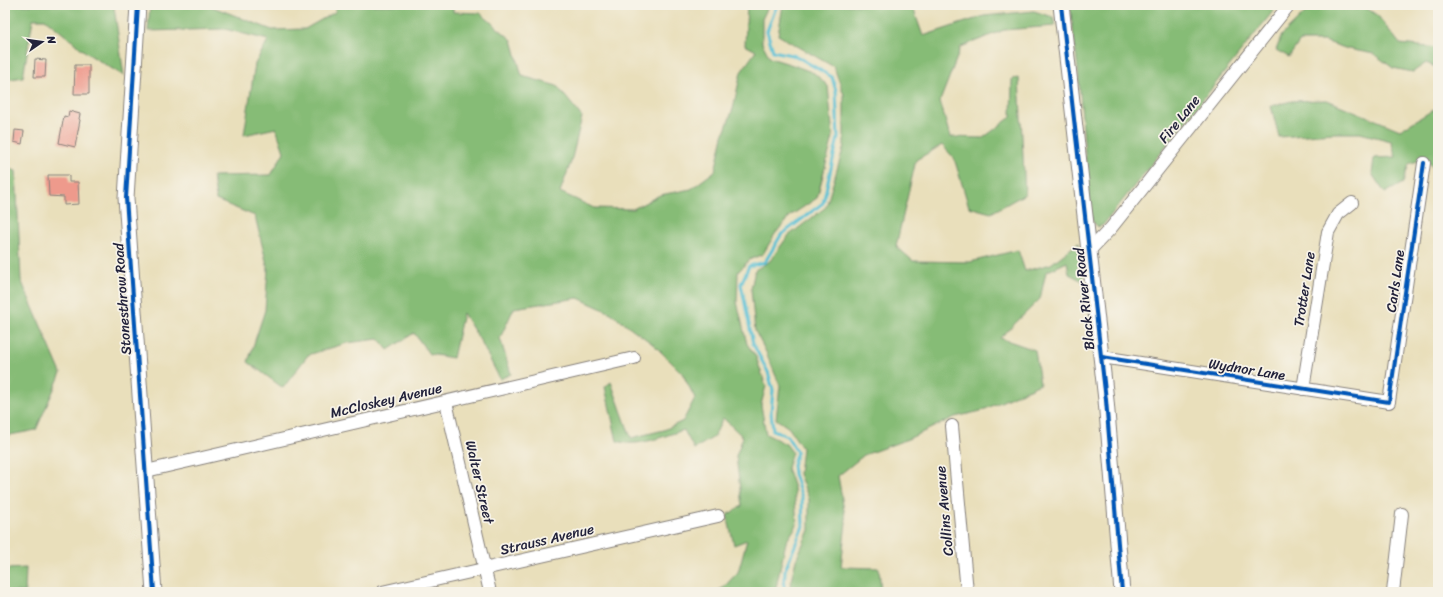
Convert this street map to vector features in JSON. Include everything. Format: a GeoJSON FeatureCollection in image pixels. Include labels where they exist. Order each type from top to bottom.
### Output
{"type":"FeatureCollection","features":[{"type":"Feature","properties":{"kind":"street","name":"Stonesthrow Road"},"geometry":{"type":"LineString","coordinates":[[138,5],[126,198],[154,592]]}},
{"type":"Feature","properties":{"kind":"street","name":"Black River Road"},"geometry":{"type":"LineString","coordinates":[[1061,5],[1102,357],[1122,592]]}},
{"type":"Feature","properties":{"kind":"street","name":"Fire Lane"},"geometry":{"type":"LineString","coordinates":[[1090,250],[1111,228],[1290,5]]}},
{"type":"Feature","properties":{"kind":"street","name":"Carls Lane"},"geometry":{"type":"LineString","coordinates":[[1389,402],[1424,163]]}},
{"type":"Feature","properties":{"kind":"street","name":"Trotter Lane"},"geometry":{"type":"LineString","coordinates":[[1303,388],[1328,232],[1338,214],[1352,203]]}},
{"type":"Feature","properties":{"kind":"street","name":"Wydnor Lane"},"geometry":{"type":"LineString","coordinates":[[1102,357],[1389,402]]}},
{"type":"Feature","properties":{"kind":"street","name":"McCloskey Avenue"},"geometry":{"type":"LineString","coordinates":[[146,471],[634,358]]}},
{"type":"Feature","properties":{"kind":"street","name":"Walter Street"},"geometry":{"type":"LineString","coordinates":[[446,402],[490,592]]}},
{"type":"Feature","properties":{"kind":"street","name":"Collins Avenue"},"geometry":{"type":"LineString","coordinates":[[952,426],[967,592]]}},
{"type":"Feature","properties":{"kind":"street"},"geometry":{"type":"LineString","coordinates":[[1393,592],[1402,514]]}},
{"type":"Feature","properties":{"kind":"street","name":"Strauss Avenue"},"geometry":{"type":"LineString","coordinates":[[382,592],[718,516]]}},
{"type":"Feature","properties":{"kind":"green space"},"geometry":{"type":"Polygon","coordinates":[[[5,5],[108,5],[114,7],[124,76],[88,54],[45,19],[33,19],[23,77],[5,80],[5,5]]]}},
{"type":"Feature","properties":{"kind":"green space"},"geometry":{"type":"Polygon","coordinates":[[[150,5],[208,5],[272,30],[305,29],[335,12],[336,5],[453,5],[453,12],[480,13],[512,40],[522,76],[557,86],[582,117],[571,162],[560,192],[594,208],[633,209],[660,195],[691,189],[715,171],[723,136],[733,109],[741,72],[756,51],[745,45],[747,5],[769,5],[762,19],[762,43],[770,58],[814,73],[828,86],[833,137],[817,198],[790,216],[775,234],[763,254],[749,260],[738,272],[737,302],[747,344],[756,357],[766,386],[761,405],[766,434],[786,444],[792,452],[787,468],[794,488],[797,525],[786,542],[775,592],[715,592],[723,588],[738,572],[747,540],[734,545],[727,515],[742,506],[736,456],[743,437],[723,418],[714,437],[694,449],[684,430],[642,442],[625,443],[617,441],[605,387],[611,382],[631,438],[664,430],[683,421],[695,398],[682,373],[654,345],[611,313],[578,298],[514,308],[500,338],[511,374],[500,379],[481,342],[463,313],[453,358],[429,354],[414,333],[388,350],[379,339],[347,343],[308,355],[283,388],[248,362],[265,310],[268,269],[255,216],[216,200],[213,176],[271,175],[284,152],[276,128],[244,135],[255,64],[268,40],[225,29],[148,31],[150,5]]]}},
{"type":"Feature","properties":{"kind":"green space"},"geometry":{"type":"Polygon","coordinates":[[[783,5],[912,5],[923,36],[984,16],[1034,11],[1053,17],[1055,26],[1004,30],[961,47],[940,101],[950,137],[983,138],[1011,117],[1012,79],[1019,78],[1025,194],[991,213],[969,207],[954,158],[942,145],[916,160],[896,246],[913,261],[970,262],[1018,250],[1025,271],[1051,264],[1078,243],[1085,282],[1069,274],[1067,262],[1046,272],[1040,299],[1000,338],[1035,350],[1040,384],[981,411],[955,417],[908,439],[864,455],[838,476],[846,522],[841,567],[879,568],[881,592],[791,592],[790,585],[796,560],[809,530],[809,499],[799,474],[802,448],[789,428],[776,419],[780,386],[766,352],[755,331],[751,289],[755,270],[770,261],[788,236],[826,207],[844,146],[844,95],[834,67],[778,35],[783,5]]]}},
{"type":"Feature","properties":{"kind":"green space"},"geometry":{"type":"Polygon","coordinates":[[[1070,5],[1278,5],[1103,225],[1098,227],[1093,222],[1090,212],[1078,69],[1070,5]]]}},
{"type":"Feature","properties":{"kind":"green space"},"geometry":{"type":"Polygon","coordinates":[[[1313,5],[1362,5],[1378,16],[1400,44],[1438,48],[1438,68],[1426,63],[1413,72],[1393,68],[1374,54],[1348,49],[1324,41],[1300,41],[1289,57],[1276,50],[1282,35],[1313,5]]]}},
{"type":"Feature","properties":{"kind":"green space"},"geometry":{"type":"Polygon","coordinates":[[[1327,100],[1400,130],[1438,107],[1438,173],[1426,158],[1409,164],[1403,183],[1385,193],[1372,174],[1374,158],[1396,157],[1391,141],[1360,133],[1333,133],[1279,137],[1271,106],[1292,101],[1327,100]]]}},
{"type":"Feature","properties":{"kind":"green space"},"geometry":{"type":"Polygon","coordinates":[[[5,167],[16,171],[21,280],[61,373],[36,430],[5,436],[5,167]]]}},
{"type":"Feature","properties":{"kind":"green space"},"geometry":{"type":"Polygon","coordinates":[[[26,568],[25,592],[5,592],[5,569],[26,568]]]}},
{"type":"Feature","properties":{"kind":"building"},"geometry":{"type":"Polygon","coordinates":[[[35,59],[46,60],[45,77],[34,77],[35,59]]]}},
{"type":"Feature","properties":{"kind":"building"},"geometry":{"type":"Polygon","coordinates":[[[75,65],[89,65],[89,94],[74,94],[75,65]]]}},
{"type":"Feature","properties":{"kind":"building"},"geometry":{"type":"Polygon","coordinates":[[[69,111],[80,114],[75,147],[59,143],[64,116],[68,117],[69,111]]]}},
{"type":"Feature","properties":{"kind":"building"},"geometry":{"type":"Polygon","coordinates":[[[15,130],[24,131],[22,144],[14,142],[15,130]]]}},
{"type":"Feature","properties":{"kind":"building"},"geometry":{"type":"Polygon","coordinates":[[[48,175],[69,175],[69,182],[78,182],[79,204],[64,205],[64,197],[49,196],[48,175]]]}},
{"type":"Feature","properties":{"kind":"waterway"},"geometry":{"type":"LineString","coordinates":[[777,5],[767,31],[773,51],[796,56],[832,77],[836,91],[838,138],[823,203],[781,235],[765,262],[749,266],[741,284],[753,344],[768,372],[773,390],[771,412],[773,430],[787,436],[797,452],[793,465],[794,474],[802,498],[803,526],[785,570],[784,592]]}},
{"type":"Feature","properties":{"kind":"cycle path"},"geometry":{"type":"LineString","coordinates":[[138,5],[126,198],[154,592]]}},
{"type":"Feature","properties":{"kind":"cycle path"},"geometry":{"type":"LineString","coordinates":[[1061,5],[1106,400],[1122,592]]}},
{"type":"Feature","properties":{"kind":"cycle path"},"geometry":{"type":"LineString","coordinates":[[1102,357],[1389,402],[1424,163]]}}]}
